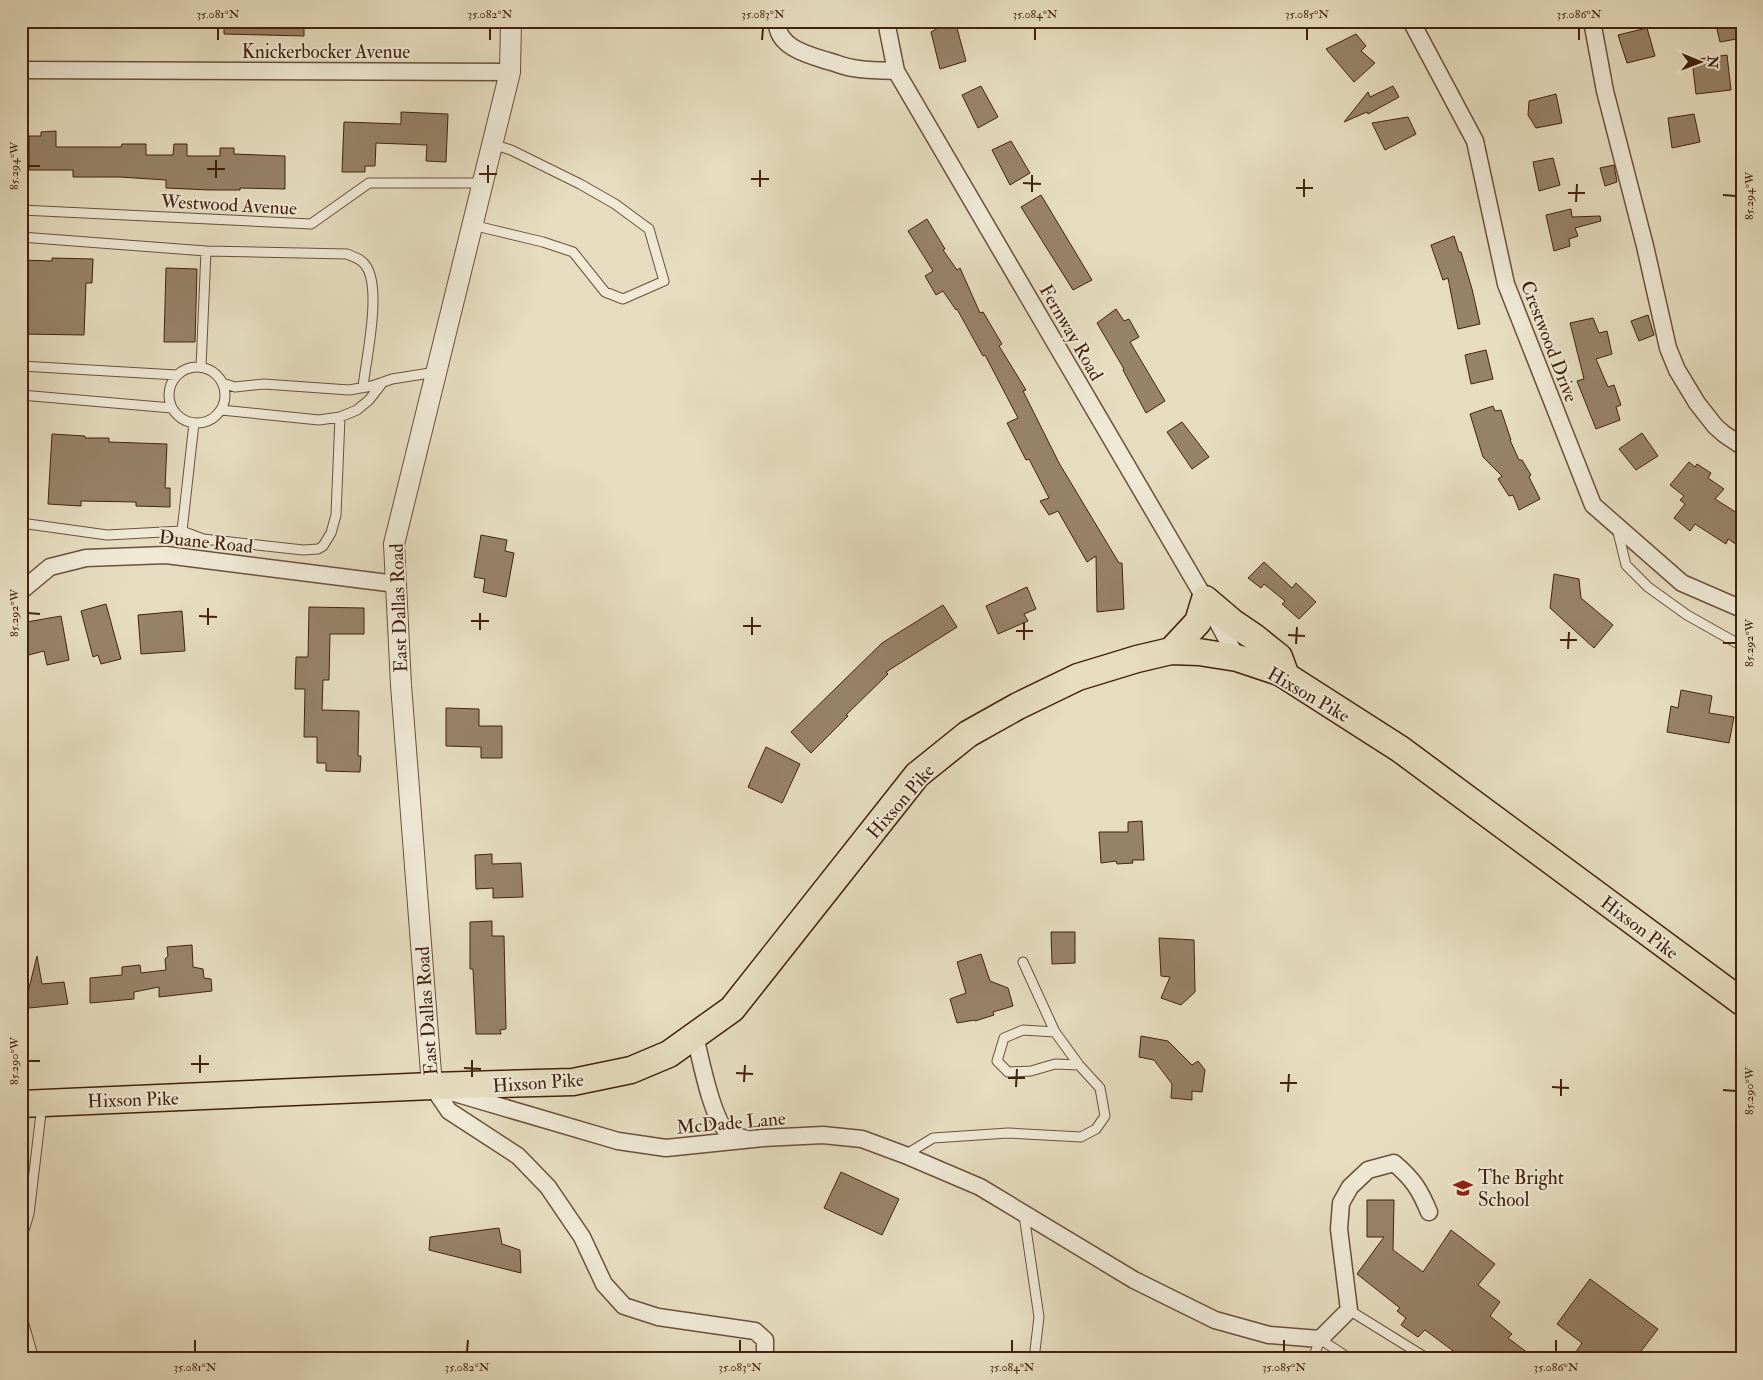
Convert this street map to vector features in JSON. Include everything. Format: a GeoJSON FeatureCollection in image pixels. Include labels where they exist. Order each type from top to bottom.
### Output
{"type":"FeatureCollection","features":[{"type":"Feature","properties":{"kind":"main road"},"geometry":{"type":"LineString","coordinates":[[1171,651],[1198,622],[1205,599],[1232,622],[1280,657],[1286,676]]}},
{"type":"Feature","properties":{"kind":"main road","name":"Hixson Pike"},"geometry":{"type":"LineString","coordinates":[[32,1104],[432,1086],[572,1082],[631,1070],[669,1054],[732,1009],[917,775],[968,734],[1018,706],[1078,677],[1171,651],[1199,652],[1237,658],[1280,672],[1400,748],[1742,1002]]}},
{"type":"Feature","properties":{"kind":"street","name":"East Dallas Road"},"geometry":{"type":"LineString","coordinates":[[432,1086],[401,685],[394,544],[510,72],[511,21]]}},
{"type":"Feature","properties":{"kind":"street"},"geometry":{"type":"LineString","coordinates":[[777,21],[777,26],[783,39],[804,54],[853,68],[896,71]]}},
{"type":"Feature","properties":{"kind":"street","name":"Fernway Road"},"geometry":{"type":"LineString","coordinates":[[886,21],[896,71],[1205,599],[1237,658]]}},
{"type":"Feature","properties":{"kind":"street","name":"Crestwood Drive"},"geometry":{"type":"LineString","coordinates":[[1411,21],[1475,141],[1506,284],[1593,505],[1682,583],[1742,609]]}},
{"type":"Feature","properties":{"kind":"street"},"geometry":{"type":"LineString","coordinates":[[1592,21],[1609,108],[1643,238],[1668,348],[1677,370],[1697,403],[1715,426],[1742,446]]}},
{"type":"Feature","properties":{"kind":"street","name":"Knickerbocker Avenue"},"geometry":{"type":"LineString","coordinates":[[21,70],[510,72]]}},
{"type":"Feature","properties":{"kind":"street","name":"Duane Road"},"geometry":{"type":"LineString","coordinates":[[21,592],[50,567],[86,558],[166,555],[396,584]]}},
{"type":"Feature","properties":{"kind":"street"},"geometry":{"type":"LineString","coordinates":[[695,1036],[703,1071],[719,1121],[728,1132],[750,1140]]}},
{"type":"Feature","properties":{"kind":"street"},"geometry":{"type":"LineString","coordinates":[[432,1086],[449,1111],[518,1156],[548,1187],[582,1237],[604,1284],[624,1306],[658,1317],[755,1331],[765,1340],[765,1359]]}},
{"type":"Feature","properties":{"kind":"street","name":"McDade Lane"},"geometry":{"type":"LineString","coordinates":[[432,1086],[618,1141],[666,1148],[822,1135],[862,1139],[980,1187],[1134,1280],[1215,1320],[1269,1335],[1320,1338]]}},
{"type":"Feature","properties":{"kind":"street"},"geometry":{"type":"LineString","coordinates":[[1320,1338],[1350,1310],[1339,1228],[1341,1203],[1350,1187],[1368,1170],[1394,1163],[1409,1176],[1421,1192],[1429,1212]]}},
{"type":"Feature","properties":{"kind":"lane"},"geometry":{"type":"LineString","coordinates":[[472,225],[543,242],[573,252],[605,292],[623,299],[664,281],[649,229],[614,204],[580,184],[511,150],[492,144]]}},
{"type":"Feature","properties":{"kind":"lane","name":"Westwood Avenue"},"geometry":{"type":"LineString","coordinates":[[21,210],[312,224],[369,183],[482,183]]}},
{"type":"Feature","properties":{"kind":"lane"},"geometry":{"type":"LineString","coordinates":[[21,237],[206,251],[347,254],[360,260],[366,266],[372,278],[374,297],[363,387]]}},
{"type":"Feature","properties":{"kind":"lane"},"geometry":{"type":"LineString","coordinates":[[201,367],[206,251]]}},
{"type":"Feature","properties":{"kind":"lane"},"geometry":{"type":"LineString","coordinates":[[21,366],[176,375]]}},
{"type":"Feature","properties":{"kind":"lane"},"geometry":{"type":"LineString","coordinates":[[192,367],[201,367],[214,372],[222,383],[225,392],[221,410],[204,422],[194,423],[185,421],[177,416],[168,396],[170,385],[176,375],[192,367]]}},
{"type":"Feature","properties":{"kind":"lane"},"geometry":{"type":"LineString","coordinates":[[222,383],[235,387],[264,384],[349,390],[392,379],[436,372]]}},
{"type":"Feature","properties":{"kind":"lane"},"geometry":{"type":"LineString","coordinates":[[221,410],[320,420],[340,417],[357,410],[369,400],[383,382]]}},
{"type":"Feature","properties":{"kind":"lane"},"geometry":{"type":"LineString","coordinates":[[21,395],[172,408]]}},
{"type":"Feature","properties":{"kind":"lane"},"geometry":{"type":"LineString","coordinates":[[21,523],[107,535],[182,531],[203,540],[294,549],[318,549],[323,546],[331,533],[336,515],[340,417]]}},
{"type":"Feature","properties":{"kind":"lane"},"geometry":{"type":"LineString","coordinates":[[182,531],[194,423]]}},
{"type":"Feature","properties":{"kind":"lane"},"geometry":{"type":"LineString","coordinates":[[1617,526],[1626,565],[1648,587],[1687,615],[1742,646]]}},
{"type":"Feature","properties":{"kind":"lane"},"geometry":{"type":"LineString","coordinates":[[905,1155],[933,1138],[1008,1133],[1081,1136],[1096,1129],[1105,1116],[1100,1088],[1079,1065],[1055,1032],[1023,962]]}},
{"type":"Feature","properties":{"kind":"lane"},"geometry":{"type":"LineString","coordinates":[[1055,1032],[1023,1030],[1004,1038],[997,1060],[1008,1072],[1031,1071],[1055,1064],[1079,1065]]}},
{"type":"Feature","properties":{"kind":"lane"},"geometry":{"type":"LineString","coordinates":[[21,1240],[28,1214],[32,1104]]}},
{"type":"Feature","properties":{"kind":"lane"},"geometry":{"type":"LineString","coordinates":[[21,1227],[28,1214]]}},
{"type":"Feature","properties":{"kind":"lane"},"geometry":{"type":"LineString","coordinates":[[1024,1214],[1039,1317],[1034,1359]]}},
{"type":"Feature","properties":{"kind":"lane"},"geometry":{"type":"LineString","coordinates":[[1350,1310],[1428,1359]]}},
{"type":"Feature","properties":{"kind":"lane"},"geometry":{"type":"LineString","coordinates":[[21,1314],[34,1359]]}},
{"type":"Feature","properties":{"kind":"lane"},"geometry":{"type":"LineString","coordinates":[[1313,1359],[1320,1338],[1350,1359]]}},
{"type":"Feature","properties":{"kind":"building"},"geometry":{"type":"Polygon","coordinates":[[[224,21],[304,21],[304,36],[224,34],[224,21]]]}},
{"type":"Feature","properties":{"kind":"building"},"geometry":{"type":"Polygon","coordinates":[[[950,21],[955,21],[966,61],[940,69],[931,32],[950,21]]]}},
{"type":"Feature","properties":{"kind":"building"},"geometry":{"type":"Polygon","coordinates":[[[1715,21],[1742,21],[1742,38],[1720,42],[1715,21]]]}},
{"type":"Feature","properties":{"kind":"building"},"geometry":{"type":"Polygon","coordinates":[[[1647,28],[1655,56],[1627,63],[1618,35],[1647,28]]]}},
{"type":"Feature","properties":{"kind":"building"},"geometry":{"type":"Polygon","coordinates":[[[1356,34],[1366,46],[1361,51],[1375,63],[1354,82],[1326,49],[1356,34]]]}},
{"type":"Feature","properties":{"kind":"building"},"geometry":{"type":"Polygon","coordinates":[[[1727,55],[1731,90],[1696,94],[1692,60],[1727,55]]]}},
{"type":"Feature","properties":{"kind":"building"},"geometry":{"type":"Polygon","coordinates":[[[981,86],[998,117],[978,128],[962,95],[981,86]]]}},
{"type":"Feature","properties":{"kind":"building"},"geometry":{"type":"Polygon","coordinates":[[[1393,86],[1399,97],[1368,114],[1367,112],[1344,122],[1368,92],[1370,97],[1393,86]]]}},
{"type":"Feature","properties":{"kind":"building"},"geometry":{"type":"Polygon","coordinates":[[[1556,94],[1562,123],[1536,128],[1528,115],[1529,101],[1556,94]]]}},
{"type":"Feature","properties":{"kind":"building"},"geometry":{"type":"Polygon","coordinates":[[[401,112],[448,114],[446,162],[426,161],[427,145],[376,143],[375,166],[365,166],[365,172],[342,172],[344,122],[401,124],[401,112]]]}},
{"type":"Feature","properties":{"kind":"building"},"geometry":{"type":"Polygon","coordinates":[[[1694,114],[1700,142],[1672,148],[1668,118],[1694,114]]]}},
{"type":"Feature","properties":{"kind":"building"},"geometry":{"type":"Polygon","coordinates":[[[1408,117],[1416,134],[1385,150],[1372,123],[1408,117]]]}},
{"type":"Feature","properties":{"kind":"building"},"geometry":{"type":"Polygon","coordinates":[[[56,131],[56,147],[121,147],[122,144],[146,144],[146,155],[173,155],[174,144],[187,144],[187,156],[220,156],[220,148],[234,148],[234,154],[285,156],[285,189],[240,188],[240,190],[210,190],[166,188],[166,180],[120,177],[73,177],[73,170],[29,170],[29,136],[41,136],[41,132],[56,131]]]}},
{"type":"Feature","properties":{"kind":"building"},"geometry":{"type":"Polygon","coordinates":[[[1011,141],[1030,173],[1010,185],[992,150],[1011,141]]]}},
{"type":"Feature","properties":{"kind":"building"},"geometry":{"type":"Polygon","coordinates":[[[1553,158],[1560,185],[1539,191],[1533,162],[1553,158]]]}},
{"type":"Feature","properties":{"kind":"building"},"geometry":{"type":"Polygon","coordinates":[[[1614,165],[1617,182],[1605,186],[1600,168],[1614,165]]]}},
{"type":"Feature","properties":{"kind":"building"},"geometry":{"type":"Polygon","coordinates":[[[1041,195],[1092,280],[1073,290],[1021,207],[1041,195]]]}},
{"type":"Feature","properties":{"kind":"building"},"geometry":{"type":"Polygon","coordinates":[[[1571,209],[1572,217],[1600,216],[1601,221],[1575,228],[1578,236],[1569,239],[1570,246],[1554,251],[1546,215],[1571,209]]]}},
{"type":"Feature","properties":{"kind":"building"},"geometry":{"type":"Polygon","coordinates":[[[927,219],[945,249],[943,250],[957,270],[960,268],[980,313],[983,312],[1002,344],[999,346],[1026,390],[1023,391],[1059,463],[1119,563],[1122,563],[1124,609],[1097,612],[1096,556],[1087,562],[1058,511],[1049,515],[1040,501],[1049,498],[1029,459],[1026,460],[1007,423],[1018,418],[985,355],[983,356],[957,309],[943,291],[936,295],[925,276],[933,271],[908,231],[927,219]]]}},
{"type":"Feature","properties":{"kind":"building"},"geometry":{"type":"Polygon","coordinates":[[[1454,236],[1472,289],[1480,324],[1458,329],[1448,278],[1443,280],[1431,245],[1454,236]]]}},
{"type":"Feature","properties":{"kind":"building"},"geometry":{"type":"Polygon","coordinates":[[[52,258],[93,259],[92,283],[86,283],[84,335],[21,334],[21,260],[52,261],[52,258]]]}},
{"type":"Feature","properties":{"kind":"building"},"geometry":{"type":"Polygon","coordinates":[[[166,268],[197,269],[195,342],[164,342],[166,268]]]}},
{"type":"Feature","properties":{"kind":"building"},"geometry":{"type":"Polygon","coordinates":[[[1116,309],[1124,321],[1129,319],[1139,337],[1130,342],[1165,401],[1146,413],[1124,369],[1097,323],[1116,309]]]}},
{"type":"Feature","properties":{"kind":"building"},"geometry":{"type":"Polygon","coordinates":[[[1648,315],[1654,335],[1639,341],[1631,321],[1648,315]]]}},
{"type":"Feature","properties":{"kind":"building"},"geometry":{"type":"Polygon","coordinates":[[[1593,318],[1599,333],[1607,331],[1612,354],[1596,359],[1608,387],[1614,385],[1621,405],[1616,407],[1620,420],[1596,429],[1577,381],[1584,379],[1570,323],[1593,318]]]}},
{"type":"Feature","properties":{"kind":"building"},"geometry":{"type":"Polygon","coordinates":[[[1486,350],[1493,379],[1471,384],[1465,355],[1486,350]]]}},
{"type":"Feature","properties":{"kind":"building"},"geometry":{"type":"Polygon","coordinates":[[[1493,406],[1495,411],[1501,410],[1510,440],[1519,460],[1522,460],[1531,475],[1529,477],[1540,499],[1519,510],[1513,495],[1509,496],[1498,479],[1502,476],[1483,457],[1470,414],[1493,406]]]}},
{"type":"Feature","properties":{"kind":"building"},"geometry":{"type":"Polygon","coordinates":[[[1182,422],[1209,457],[1192,469],[1167,432],[1182,422]]]}},
{"type":"Feature","properties":{"kind":"building"},"geometry":{"type":"Polygon","coordinates":[[[1642,433],[1658,456],[1636,470],[1619,449],[1642,433]]]}},
{"type":"Feature","properties":{"kind":"building"},"geometry":{"type":"Polygon","coordinates":[[[52,434],[85,436],[85,438],[109,438],[109,442],[167,444],[165,488],[170,488],[170,507],[136,506],[136,502],[81,501],[81,506],[48,504],[52,434]]]}},
{"type":"Feature","properties":{"kind":"building"},"geometry":{"type":"Polygon","coordinates":[[[1689,462],[1695,467],[1697,464],[1711,473],[1708,478],[1724,489],[1715,499],[1742,516],[1742,548],[1728,539],[1726,544],[1695,524],[1690,531],[1674,518],[1685,504],[1680,500],[1684,496],[1670,485],[1689,462]]]}},
{"type":"Feature","properties":{"kind":"building"},"geometry":{"type":"Polygon","coordinates":[[[481,535],[507,540],[505,551],[514,553],[506,597],[483,592],[485,579],[474,577],[481,535]]]}},
{"type":"Feature","properties":{"kind":"building"},"geometry":{"type":"Polygon","coordinates":[[[1264,562],[1292,588],[1296,583],[1316,602],[1299,619],[1282,604],[1285,601],[1264,584],[1261,588],[1248,578],[1264,562]]]}},
{"type":"Feature","properties":{"kind":"building"},"geometry":{"type":"Polygon","coordinates":[[[1554,574],[1579,579],[1581,598],[1613,625],[1594,648],[1550,608],[1554,574]]]}},
{"type":"Feature","properties":{"kind":"building"},"geometry":{"type":"Polygon","coordinates":[[[1027,587],[1036,609],[1024,614],[1028,621],[998,634],[986,606],[1027,587]]]}},
{"type":"Feature","properties":{"kind":"building"},"geometry":{"type":"Polygon","coordinates":[[[106,604],[121,659],[101,664],[98,655],[93,657],[81,611],[106,604]]]}},
{"type":"Feature","properties":{"kind":"building"},"geometry":{"type":"Polygon","coordinates":[[[943,605],[957,627],[886,672],[888,674],[811,753],[791,732],[882,643],[943,605]]]}},
{"type":"Feature","properties":{"kind":"building"},"geometry":{"type":"Polygon","coordinates":[[[309,607],[364,608],[364,634],[330,634],[329,680],[323,680],[322,710],[359,711],[358,756],[361,756],[360,772],[326,771],[326,763],[317,763],[317,737],[304,737],[305,689],[295,689],[296,657],[308,657],[309,607]]]}},
{"type":"Feature","properties":{"kind":"building"},"geometry":{"type":"Polygon","coordinates":[[[182,611],[185,651],[141,654],[138,615],[182,611]]]}},
{"type":"Feature","properties":{"kind":"building"},"geometry":{"type":"Polygon","coordinates":[[[61,616],[69,660],[47,665],[44,651],[21,657],[21,623],[61,616]]]}},
{"type":"Feature","properties":{"kind":"building"},"geometry":{"type":"Polygon","coordinates":[[[1681,690],[1712,696],[1709,713],[1734,717],[1729,743],[1667,732],[1671,706],[1678,708],[1681,690]]]}},
{"type":"Feature","properties":{"kind":"building"},"geometry":{"type":"Polygon","coordinates":[[[446,708],[479,709],[479,726],[502,726],[502,758],[481,758],[481,747],[446,746],[446,708]]]}},
{"type":"Feature","properties":{"kind":"building"},"geometry":{"type":"Polygon","coordinates":[[[766,747],[800,764],[782,803],[748,787],[766,747]]]}},
{"type":"Feature","properties":{"kind":"building"},"geometry":{"type":"Polygon","coordinates":[[[1142,821],[1144,860],[1132,860],[1133,863],[1117,864],[1116,861],[1101,863],[1099,832],[1128,832],[1128,822],[1142,821]]]}},
{"type":"Feature","properties":{"kind":"building"},"geometry":{"type":"Polygon","coordinates":[[[492,854],[492,864],[521,863],[523,897],[493,898],[493,888],[476,889],[475,855],[492,854]]]}},
{"type":"Feature","properties":{"kind":"building"},"geometry":{"type":"Polygon","coordinates":[[[492,921],[492,936],[504,936],[506,1029],[500,1030],[501,1034],[476,1034],[473,969],[470,969],[470,922],[492,921]]]}},
{"type":"Feature","properties":{"kind":"building"},"geometry":{"type":"Polygon","coordinates":[[[1051,932],[1075,932],[1075,963],[1052,964],[1051,932]]]}},
{"type":"Feature","properties":{"kind":"building"},"geometry":{"type":"Polygon","coordinates":[[[1159,938],[1194,940],[1195,992],[1181,1005],[1161,998],[1170,977],[1161,976],[1159,938]]]}},
{"type":"Feature","properties":{"kind":"building"},"geometry":{"type":"Polygon","coordinates":[[[192,945],[193,967],[203,969],[204,978],[211,979],[212,991],[159,997],[159,987],[134,992],[134,999],[90,1003],[90,978],[122,975],[122,967],[140,965],[141,973],[166,970],[167,947],[192,945]]]}},
{"type":"Feature","properties":{"kind":"building"},"geometry":{"type":"Polygon","coordinates":[[[981,954],[990,981],[1008,988],[1013,1006],[993,1012],[994,1015],[975,1021],[957,1023],[950,999],[966,993],[957,962],[981,954]]]}},
{"type":"Feature","properties":{"kind":"building"},"geometry":{"type":"Polygon","coordinates":[[[37,956],[42,984],[64,982],[68,1004],[29,1008],[27,996],[37,956]]]}},
{"type":"Feature","properties":{"kind":"building"},"geometry":{"type":"Polygon","coordinates":[[[1141,1036],[1168,1041],[1192,1065],[1198,1061],[1205,1070],[1202,1092],[1192,1091],[1192,1100],[1171,1098],[1172,1084],[1154,1060],[1139,1057],[1141,1036]]]}},
{"type":"Feature","properties":{"kind":"building"},"geometry":{"type":"Polygon","coordinates":[[[841,1172],[899,1199],[882,1235],[824,1208],[841,1172]]]}},
{"type":"Feature","properties":{"kind":"building"},"geometry":{"type":"Polygon","coordinates":[[[1367,1200],[1394,1200],[1393,1250],[1423,1272],[1451,1230],[1495,1264],[1478,1285],[1500,1302],[1490,1316],[1512,1334],[1508,1338],[1536,1359],[1452,1359],[1456,1353],[1425,1330],[1418,1337],[1401,1325],[1406,1318],[1397,1311],[1400,1308],[1357,1274],[1384,1237],[1367,1237],[1367,1200]]]}},
{"type":"Feature","properties":{"kind":"building"},"geometry":{"type":"Polygon","coordinates":[[[499,1228],[502,1244],[520,1250],[521,1273],[429,1250],[430,1237],[499,1228]]]}},
{"type":"Feature","properties":{"kind":"building"},"geometry":{"type":"Polygon","coordinates":[[[1590,1279],[1658,1329],[1635,1359],[1571,1359],[1582,1343],[1557,1324],[1590,1279]]]}},
{"type":"Feature","properties":{"kind":"place","name":"The Bright School"},"geometry":{"type":"Point","coordinates":[1463,1188]}}]}
